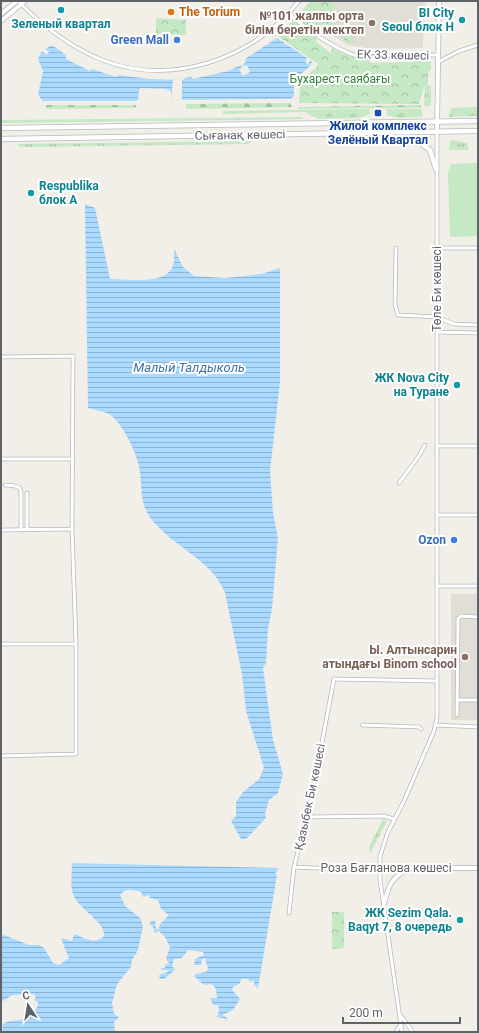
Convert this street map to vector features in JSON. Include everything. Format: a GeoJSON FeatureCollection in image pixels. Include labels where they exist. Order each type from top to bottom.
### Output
{"type":"FeatureCollection","features":[{"type":"Feature","properties":{"kind":"main road","name":"Сығанақ көшесі"},"geometry":{"type":"LineString","coordinates":[[1,128],[478,121]]}},
{"type":"Feature","properties":{"kind":"main road","name":"Сығанақ көшесі"},"geometry":{"type":"LineString","coordinates":[[1,139],[478,131]]}},
{"type":"Feature","properties":{"kind":"main road"},"geometry":{"type":"LineString","coordinates":[[386,133],[397,140],[420,143],[430,150],[436,169]]}},
{"type":"Feature","properties":{"kind":"street"},"geometry":{"type":"LineString","coordinates":[[1,14],[18,2],[25,1]]}},
{"type":"Feature","properties":{"kind":"street"},"geometry":{"type":"LineString","coordinates":[[18,2],[62,40],[82,51],[120,65],[156,70],[193,66],[237,52],[265,35],[289,14],[299,1]]}},
{"type":"Feature","properties":{"kind":"street"},"geometry":{"type":"LineString","coordinates":[[437,132],[439,1]]}},
{"type":"Feature","properties":{"kind":"street"},"geometry":{"type":"LineString","coordinates":[[1,21],[18,2]]}},
{"type":"Feature","properties":{"kind":"street","name":"ЕК-33 көшесі"},"geometry":{"type":"LineString","coordinates":[[289,14],[332,44],[345,52],[357,56],[438,55]]}},
{"type":"Feature","properties":{"kind":"street"},"geometry":{"type":"LineString","coordinates":[[438,64],[459,51],[478,45]]}},
{"type":"Feature","properties":{"kind":"street","name":"Төле Би көшесі"},"geometry":{"type":"LineString","coordinates":[[436,725],[438,515],[437,132]]}},
{"type":"Feature","properties":{"kind":"street"},"geometry":{"type":"LineString","coordinates":[[396,248],[396,314],[401,316],[437,317],[454,324],[478,325]]}},
{"type":"Feature","properties":{"kind":"street"},"geometry":{"type":"LineString","coordinates":[[437,248],[478,248]]}},
{"type":"Feature","properties":{"kind":"street"},"geometry":{"type":"LineString","coordinates":[[437,332],[478,334]]}},
{"type":"Feature","properties":{"kind":"street"},"geometry":{"type":"LineString","coordinates":[[1,357],[73,356],[72,530],[76,644],[76,754],[1,756]]}},
{"type":"Feature","properties":{"kind":"street"},"geometry":{"type":"LineString","coordinates":[[399,483],[419,456],[425,445]]}},
{"type":"Feature","properties":{"kind":"street"},"geometry":{"type":"LineString","coordinates":[[438,446],[478,446]]}},
{"type":"Feature","properties":{"kind":"street"},"geometry":{"type":"LineString","coordinates":[[1,459],[73,458]]}},
{"type":"Feature","properties":{"kind":"street"},"geometry":{"type":"LineString","coordinates":[[5,485],[18,486],[21,493],[21,530]]}},
{"type":"Feature","properties":{"kind":"street"},"geometry":{"type":"LineString","coordinates":[[26,530],[27,493]]}},
{"type":"Feature","properties":{"kind":"street"},"geometry":{"type":"LineString","coordinates":[[438,515],[478,515]]}},
{"type":"Feature","properties":{"kind":"street"},"geometry":{"type":"LineString","coordinates":[[1,530],[72,530]]}},
{"type":"Feature","properties":{"kind":"street"},"geometry":{"type":"LineString","coordinates":[[437,586],[478,586]]}},
{"type":"Feature","properties":{"kind":"street"},"geometry":{"type":"LineString","coordinates":[[457,715],[458,619],[461,616],[478,617]]}},
{"type":"Feature","properties":{"kind":"street"},"geometry":{"type":"LineString","coordinates":[[1,644],[76,644]]}},
{"type":"Feature","properties":{"kind":"street","name":"Қазыбек Би көшесі"},"geometry":{"type":"LineString","coordinates":[[289,914],[294,867],[307,817],[335,677],[437,681]]}},
{"type":"Feature","properties":{"kind":"street"},"geometry":{"type":"LineString","coordinates":[[458,700],[478,700]]}},
{"type":"Feature","properties":{"kind":"street"},"geometry":{"type":"LineString","coordinates":[[362,725],[421,729]]}},
{"type":"Feature","properties":{"kind":"street"},"geometry":{"type":"LineString","coordinates":[[402,1032],[384,904],[380,856],[394,819],[404,800],[436,725],[478,727]]}},
{"type":"Feature","properties":{"kind":"street"},"geometry":{"type":"LineString","coordinates":[[307,817],[384,816],[394,819]]}},
{"type":"Feature","properties":{"kind":"street","name":"Роза Бағланова көшесі"},"geometry":{"type":"LineString","coordinates":[[294,867],[478,868]]}},
{"type":"Feature","properties":{"kind":"street"},"geometry":{"type":"LineString","coordinates":[[384,904],[392,880],[398,874],[412,868]]}},
{"type":"Feature","properties":{"kind":"street"},"geometry":{"type":"LineString","coordinates":[[400,1014],[413,1032]]}},
{"type":"Feature","properties":{"kind":"street"},"geometry":{"type":"LineString","coordinates":[[396,1032],[401,1024]]}},
{"type":"Feature","properties":{"kind":"shaded area","name":"№101 жалпы орта білім беретін мектеп"},"geometry":{"type":"Polygon","coordinates":[[[310,1],[425,1],[423,48],[369,49],[347,45],[320,27],[322,13],[309,3],[310,1]]]}},
{"type":"Feature","properties":{"kind":"shaded area","name":"Ы. Алтынсарин атындағы Binom school"},"geometry":{"type":"Polygon","coordinates":[[[451,594],[478,594],[478,720],[451,720],[451,594]]]}},
{"type":"Feature","properties":{"kind":"green space","name":"Бухарест саябағы"},"geometry":{"type":"Polygon","coordinates":[[[311,1],[334,1],[333,33],[322,26],[324,13],[311,4],[322,13],[316,42],[331,53],[332,48],[350,56],[369,58],[371,63],[414,62],[412,58],[426,59],[426,81],[419,104],[299,103],[300,86],[302,80],[316,68],[318,64],[278,36],[311,1]]]}},
{"type":"Feature","properties":{"kind":"green space"},"geometry":{"type":"Polygon","coordinates":[[[156,18],[186,20],[186,35],[156,34],[156,18]]]}},
{"type":"Feature","properties":{"kind":"green space"},"geometry":{"type":"Polygon","coordinates":[[[333,33],[354,35],[353,43],[348,42],[333,33]]]}},
{"type":"Feature","properties":{"kind":"green space"},"geometry":{"type":"Polygon","coordinates":[[[426,59],[431,62],[431,70],[428,72],[428,86],[431,86],[431,106],[424,106],[426,59]]]}},
{"type":"Feature","properties":{"kind":"green space"},"geometry":{"type":"Polygon","coordinates":[[[290,103],[292,107],[186,109],[186,104],[290,103]]]}},
{"type":"Feature","properties":{"kind":"green space"},"geometry":{"type":"Polygon","coordinates":[[[46,105],[136,105],[136,108],[46,109],[46,105]]]}},
{"type":"Feature","properties":{"kind":"green space"},"geometry":{"type":"Polygon","coordinates":[[[421,105],[421,108],[298,109],[298,107],[421,105]]]}},
{"type":"Feature","properties":{"kind":"green space"},"geometry":{"type":"Polygon","coordinates":[[[478,107],[478,116],[449,117],[451,108],[478,107]]]}},
{"type":"Feature","properties":{"kind":"green space"},"geometry":{"type":"Polygon","coordinates":[[[369,109],[370,114],[359,118],[318,119],[305,112],[223,114],[223,111],[369,109]]]}},
{"type":"Feature","properties":{"kind":"green space"},"geometry":{"type":"Polygon","coordinates":[[[387,109],[422,109],[422,117],[398,118],[387,115],[387,109]]]}},
{"type":"Feature","properties":{"kind":"green space"},"geometry":{"type":"Polygon","coordinates":[[[301,117],[304,119],[1,123],[1,120],[301,117]]]}},
{"type":"Feature","properties":{"kind":"green space"},"geometry":{"type":"Polygon","coordinates":[[[452,140],[467,143],[469,150],[449,150],[450,141],[452,140]]]}},
{"type":"Feature","properties":{"kind":"green space"},"geometry":{"type":"Polygon","coordinates":[[[252,141],[248,144],[21,147],[17,144],[252,141]]]}},
{"type":"Feature","properties":{"kind":"green space"},"geometry":{"type":"Polygon","coordinates":[[[478,163],[478,236],[450,237],[448,172],[451,164],[478,163]]]}},
{"type":"Feature","properties":{"kind":"green space"},"geometry":{"type":"Polygon","coordinates":[[[383,819],[387,821],[370,854],[369,847],[383,819]]]}},
{"type":"Feature","properties":{"kind":"green space"},"geometry":{"type":"Polygon","coordinates":[[[332,912],[344,912],[344,948],[332,949],[332,912]]]}},
{"type":"Feature","properties":{"kind":"water"},"geometry":{"type":"Polygon","coordinates":[[[277,38],[307,58],[305,62],[308,64],[311,60],[312,62],[310,66],[294,80],[294,96],[291,99],[171,100],[171,91],[166,89],[141,88],[139,90],[138,100],[134,101],[43,101],[38,95],[43,71],[38,60],[42,51],[47,55],[49,52],[45,49],[52,45],[66,55],[66,59],[90,71],[92,69],[116,77],[118,75],[150,79],[183,80],[185,78],[191,77],[193,79],[228,71],[241,65],[242,67],[239,69],[243,76],[250,72],[247,65],[244,66],[243,64],[246,62],[245,59],[277,38]]]}},
{"type":"Feature","properties":{"kind":"water","name":"Малый Талдыколь"},"geometry":{"type":"Polygon","coordinates":[[[85,204],[95,208],[110,279],[144,280],[161,277],[173,266],[174,249],[183,267],[194,276],[225,278],[262,274],[280,268],[280,382],[270,471],[273,513],[278,538],[272,609],[268,628],[266,663],[263,668],[273,740],[283,774],[278,793],[269,800],[265,814],[266,818],[246,839],[241,839],[231,821],[236,816],[236,802],[243,792],[259,779],[264,768],[246,711],[242,674],[225,593],[219,581],[211,571],[168,536],[149,516],[144,506],[139,465],[129,440],[119,424],[109,414],[88,408],[85,204]]]}},
{"type":"Feature","properties":{"kind":"water"},"geometry":{"type":"Polygon","coordinates":[[[72,863],[279,868],[275,874],[277,875],[258,988],[254,985],[254,980],[251,982],[248,979],[241,979],[240,983],[233,987],[232,990],[240,999],[233,1010],[222,1015],[227,1018],[227,1021],[224,1018],[217,1017],[219,1011],[218,1005],[213,1005],[210,998],[217,998],[216,989],[212,984],[204,985],[194,976],[195,974],[206,972],[208,969],[205,958],[202,959],[201,965],[194,965],[195,959],[204,955],[203,952],[188,950],[182,958],[174,959],[172,966],[175,970],[164,979],[160,979],[159,975],[168,972],[168,970],[161,970],[161,968],[165,968],[165,965],[169,963],[166,959],[170,947],[165,937],[159,931],[155,933],[153,927],[149,923],[155,920],[156,929],[159,929],[160,924],[169,915],[161,909],[158,900],[150,898],[149,895],[143,897],[141,892],[127,890],[122,892],[120,895],[125,906],[140,918],[143,926],[138,950],[132,960],[131,967],[117,984],[112,1003],[114,1014],[119,1017],[114,1022],[115,1032],[2,1032],[3,1024],[28,1017],[38,1006],[38,1002],[34,1000],[36,997],[34,994],[13,995],[1,1002],[1,934],[29,945],[39,945],[44,948],[53,963],[59,965],[69,958],[61,939],[63,938],[72,941],[74,934],[93,941],[104,936],[101,926],[80,905],[73,894],[71,883],[72,863]]]}},
{"type":"Feature","properties":{"kind":"pier"},"geometry":{"type":"Polygon","coordinates":[[[173,80],[182,80],[182,100],[171,100],[173,80]]]}},
{"type":"Feature","properties":{"kind":"place","name":"Зеленый квартал"},"geometry":{"type":"Point","coordinates":[61,10]}},
{"type":"Feature","properties":{"kind":"place","name":"The Torium"},"geometry":{"type":"Point","coordinates":[171,12]}},
{"type":"Feature","properties":{"kind":"place","name":"BI City Seoul блок H"},"geometry":{"type":"Point","coordinates":[462,20]}},
{"type":"Feature","properties":{"kind":"place","name":"№101 жалпы орта білім беретін мектеп"},"geometry":{"type":"Point","coordinates":[372,23]}},
{"type":"Feature","properties":{"kind":"place","name":"Green Mall"},"geometry":{"type":"Point","coordinates":[177,40]}},
{"type":"Feature","properties":{"kind":"place","name":"Жилой комплекс Зелёный Квартал"},"geometry":{"type":"Point","coordinates":[378,113]}},
{"type":"Feature","properties":{"kind":"place","name":"Respublika блок А"},"geometry":{"type":"Point","coordinates":[31,193]}},
{"type":"Feature","properties":{"kind":"place","name":"ЖК Nova City на Туране"},"geometry":{"type":"Point","coordinates":[457,385]}},
{"type":"Feature","properties":{"kind":"place","name":"Ozon"},"geometry":{"type":"Point","coordinates":[454,540]}},
{"type":"Feature","properties":{"kind":"place","name":"Ы. Алтынсарин атындағы Binom school"},"geometry":{"type":"Point","coordinates":[465,657]}},
{"type":"Feature","properties":{"kind":"place","name":"ЖК Sezim Qala. Baqyt 7, 8 очередь"},"geometry":{"type":"Point","coordinates":[460,920]}}]}
